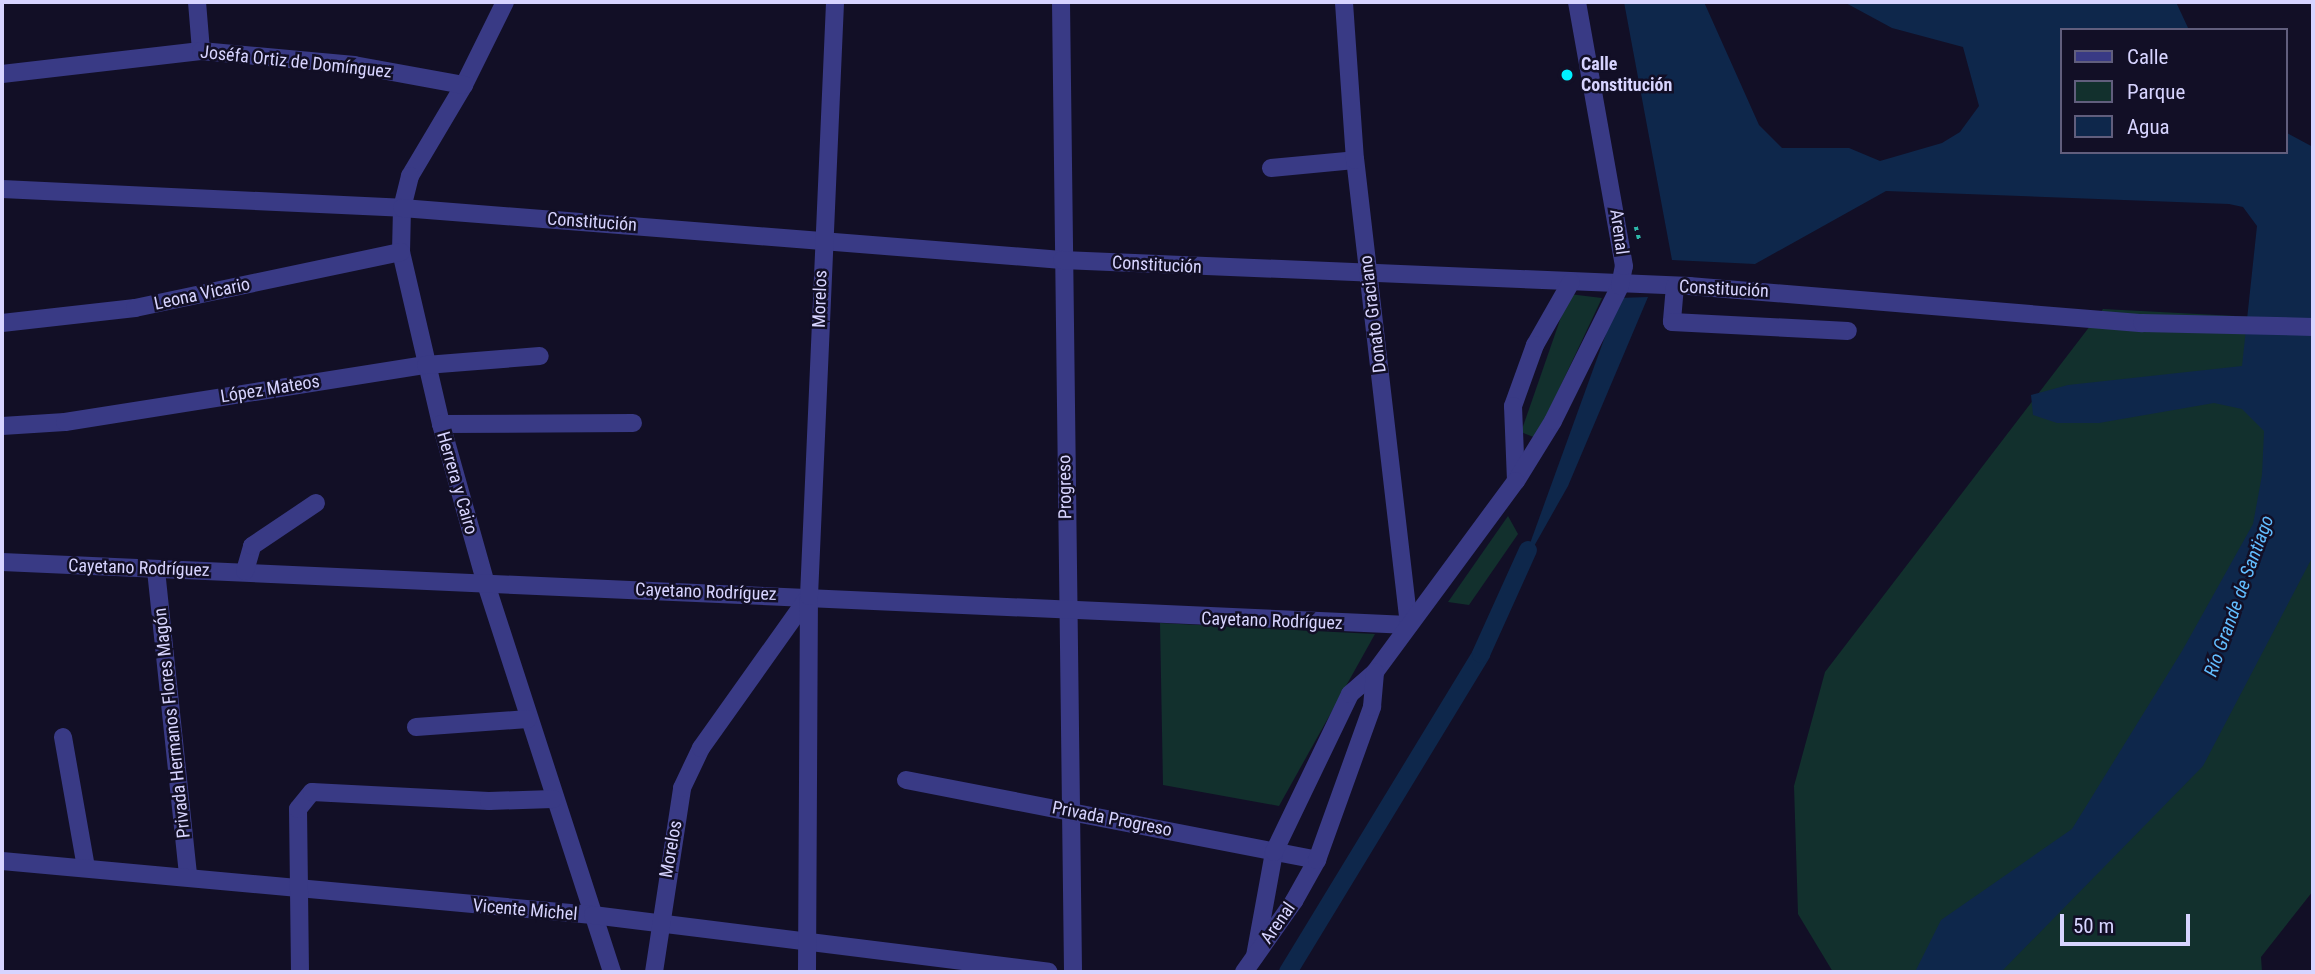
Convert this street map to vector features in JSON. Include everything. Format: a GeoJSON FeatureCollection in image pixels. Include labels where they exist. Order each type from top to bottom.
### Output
{"type":"FeatureCollection","features":[{"type":"Feature","properties":{"kind":"street"},"geometry":{"type":"LineString","coordinates":[[197,2],[201,51]]}},
{"type":"Feature","properties":{"kind":"street","name":"Herrera y Cairo"},"geometry":{"type":"LineString","coordinates":[[505,2],[464,85],[410,176],[402,208],[401,252],[441,424],[486,584],[553,799],[612,972]]}},
{"type":"Feature","properties":{"kind":"street","name":"Morelos"},"geometry":{"type":"LineString","coordinates":[[807,972],[809,596],[822,238],[835,2]]}},
{"type":"Feature","properties":{"kind":"street","name":"Progreso"},"geometry":{"type":"LineString","coordinates":[[1061,2],[1062,260],[1073,972]]}},
{"type":"Feature","properties":{"kind":"street","name":"Donato Graciano"},"geometry":{"type":"LineString","coordinates":[[1344,2],[1355,160],[1409,625]]}},
{"type":"Feature","properties":{"kind":"street","name":"Arenal"},"geometry":{"type":"LineString","coordinates":[[1255,956],[1274,852],[1350,694],[1374,672],[1516,481],[1553,421],[1620,286],[1623,244],[1577,2]]}},
{"type":"Feature","properties":{"kind":"street","name":"Joséfa Ortiz de Domínguez"},"geometry":{"type":"LineString","coordinates":[[2,74],[201,51],[354,65],[464,85]]}},
{"type":"Feature","properties":{"kind":"street"},"geometry":{"type":"LineString","coordinates":[[1271,168],[1355,160]]}},
{"type":"Feature","properties":{"kind":"street","name":"Constitución"},"geometry":{"type":"LineString","coordinates":[[2,189],[402,208],[822,238],[1062,260],[1620,286],[1675,286],[1874,299],[2142,323],[2313,327]]}},
{"type":"Feature","properties":{"kind":"street","name":"Leona Vicario"},"geometry":{"type":"LineString","coordinates":[[2,323],[135,308],[401,252]]}},
{"type":"Feature","properties":{"kind":"street"},"geometry":{"type":"LineString","coordinates":[[1516,481],[1513,406],[1535,345],[1571,282]]}},
{"type":"Feature","properties":{"kind":"street"},"geometry":{"type":"LineString","coordinates":[[1675,286],[1672,322],[1848,331]]}},
{"type":"Feature","properties":{"kind":"street","name":"López Mateos"},"geometry":{"type":"LineString","coordinates":[[2,426],[65,422],[426,365],[540,356]]}},
{"type":"Feature","properties":{"kind":"street"},"geometry":{"type":"LineString","coordinates":[[441,424],[633,424]]}},
{"type":"Feature","properties":{"kind":"street"},"geometry":{"type":"LineString","coordinates":[[245,571],[252,546],[316,503]]}},
{"type":"Feature","properties":{"kind":"street","name":"Cayetano Rodríguez"},"geometry":{"type":"LineString","coordinates":[[2,562],[809,596],[1067,611],[1409,625]]}},
{"type":"Feature","properties":{"kind":"street","name":"Privada Hermanos Flores Magón"},"geometry":{"type":"LineString","coordinates":[[156,570],[188,877]]}},
{"type":"Feature","properties":{"kind":"street","name":"Morelos"},"geometry":{"type":"LineString","coordinates":[[654,972],[659,922],[682,788],[701,748],[809,596]]}},
{"type":"Feature","properties":{"kind":"street","name":"Arenal"},"geometry":{"type":"LineString","coordinates":[[1255,956],[1294,901],[1317,860],[1372,707],[1374,672]]}},
{"type":"Feature","properties":{"kind":"street"},"geometry":{"type":"LineString","coordinates":[[416,727],[528,719]]}},
{"type":"Feature","properties":{"kind":"street"},"geometry":{"type":"LineString","coordinates":[[63,737],[86,868]]}},
{"type":"Feature","properties":{"kind":"street","name":"Privada Progreso"},"geometry":{"type":"LineString","coordinates":[[906,780],[1317,860]]}},
{"type":"Feature","properties":{"kind":"street"},"geometry":{"type":"LineString","coordinates":[[300,972],[298,809],[312,792],[489,802],[553,799]]}},
{"type":"Feature","properties":{"kind":"street","name":"Vicente Michel"},"geometry":{"type":"LineString","coordinates":[[2,861],[188,877],[301,891],[659,922],[1048,972]]}},
{"type":"Feature","properties":{"kind":"street"},"geometry":{"type":"LineString","coordinates":[[1244,972],[1255,956]]}},
{"type":"Feature","properties":{"kind":"green space"},"geometry":{"type":"Polygon","coordinates":[[[1569,294],[1602,298],[1536,438],[1521,432],[1569,294]]]}},
{"type":"Feature","properties":{"kind":"green space"},"geometry":{"type":"Polygon","coordinates":[[[2103,309],[2313,320],[2313,891],[2261,957],[2262,972],[1833,972],[1798,914],[1794,786],[1825,672],[2103,309]]]}},
{"type":"Feature","properties":{"kind":"green space"},"geometry":{"type":"Polygon","coordinates":[[[1508,516],[1518,534],[1469,605],[1448,602],[1508,516]]]}},
{"type":"Feature","properties":{"kind":"green space"},"geometry":{"type":"Polygon","coordinates":[[[1160,623],[1375,634],[1279,806],[1163,785],[1160,623]]]}},
{"type":"Feature","properties":{"kind":"water","name":"Río Grande de Santiago"},"geometry":{"type":"Polygon","coordinates":[[[1624,2],[1704,2],[1759,125],[1782,148],[1849,148],[1880,161],[1942,143],[1960,132],[1979,106],[1963,47],[1892,28],[1844,2],[2176,2],[2188,28],[2060,28],[2060,154],[2287,154],[2287,133],[2313,147],[2313,556],[2203,766],[2001,972],[1915,972],[1941,920],[2072,829],[2182,651],[2253,524],[2262,475],[2264,431],[2242,409],[2214,403],[2099,423],[2057,423],[2033,415],[2031,395],[2068,385],[2242,366],[2257,226],[2243,207],[2229,204],[1886,191],[1755,264],[1672,260],[1624,2]]]}},
{"type":"Feature","properties":{"kind":"water"},"geometry":{"type":"Polygon","coordinates":[[[1648,297],[1568,486],[1520,571],[1619,298],[1648,297]]]}},
{"type":"Feature","properties":{"kind":"waterway"},"geometry":{"type":"LineString","coordinates":[[1288,972],[1481,654],[1528,550]]}},
{"type":"Feature","properties":{"kind":"place","name":"Calle Constitución"},"geometry":{"type":"Point","coordinates":[1567,75]}}]}
